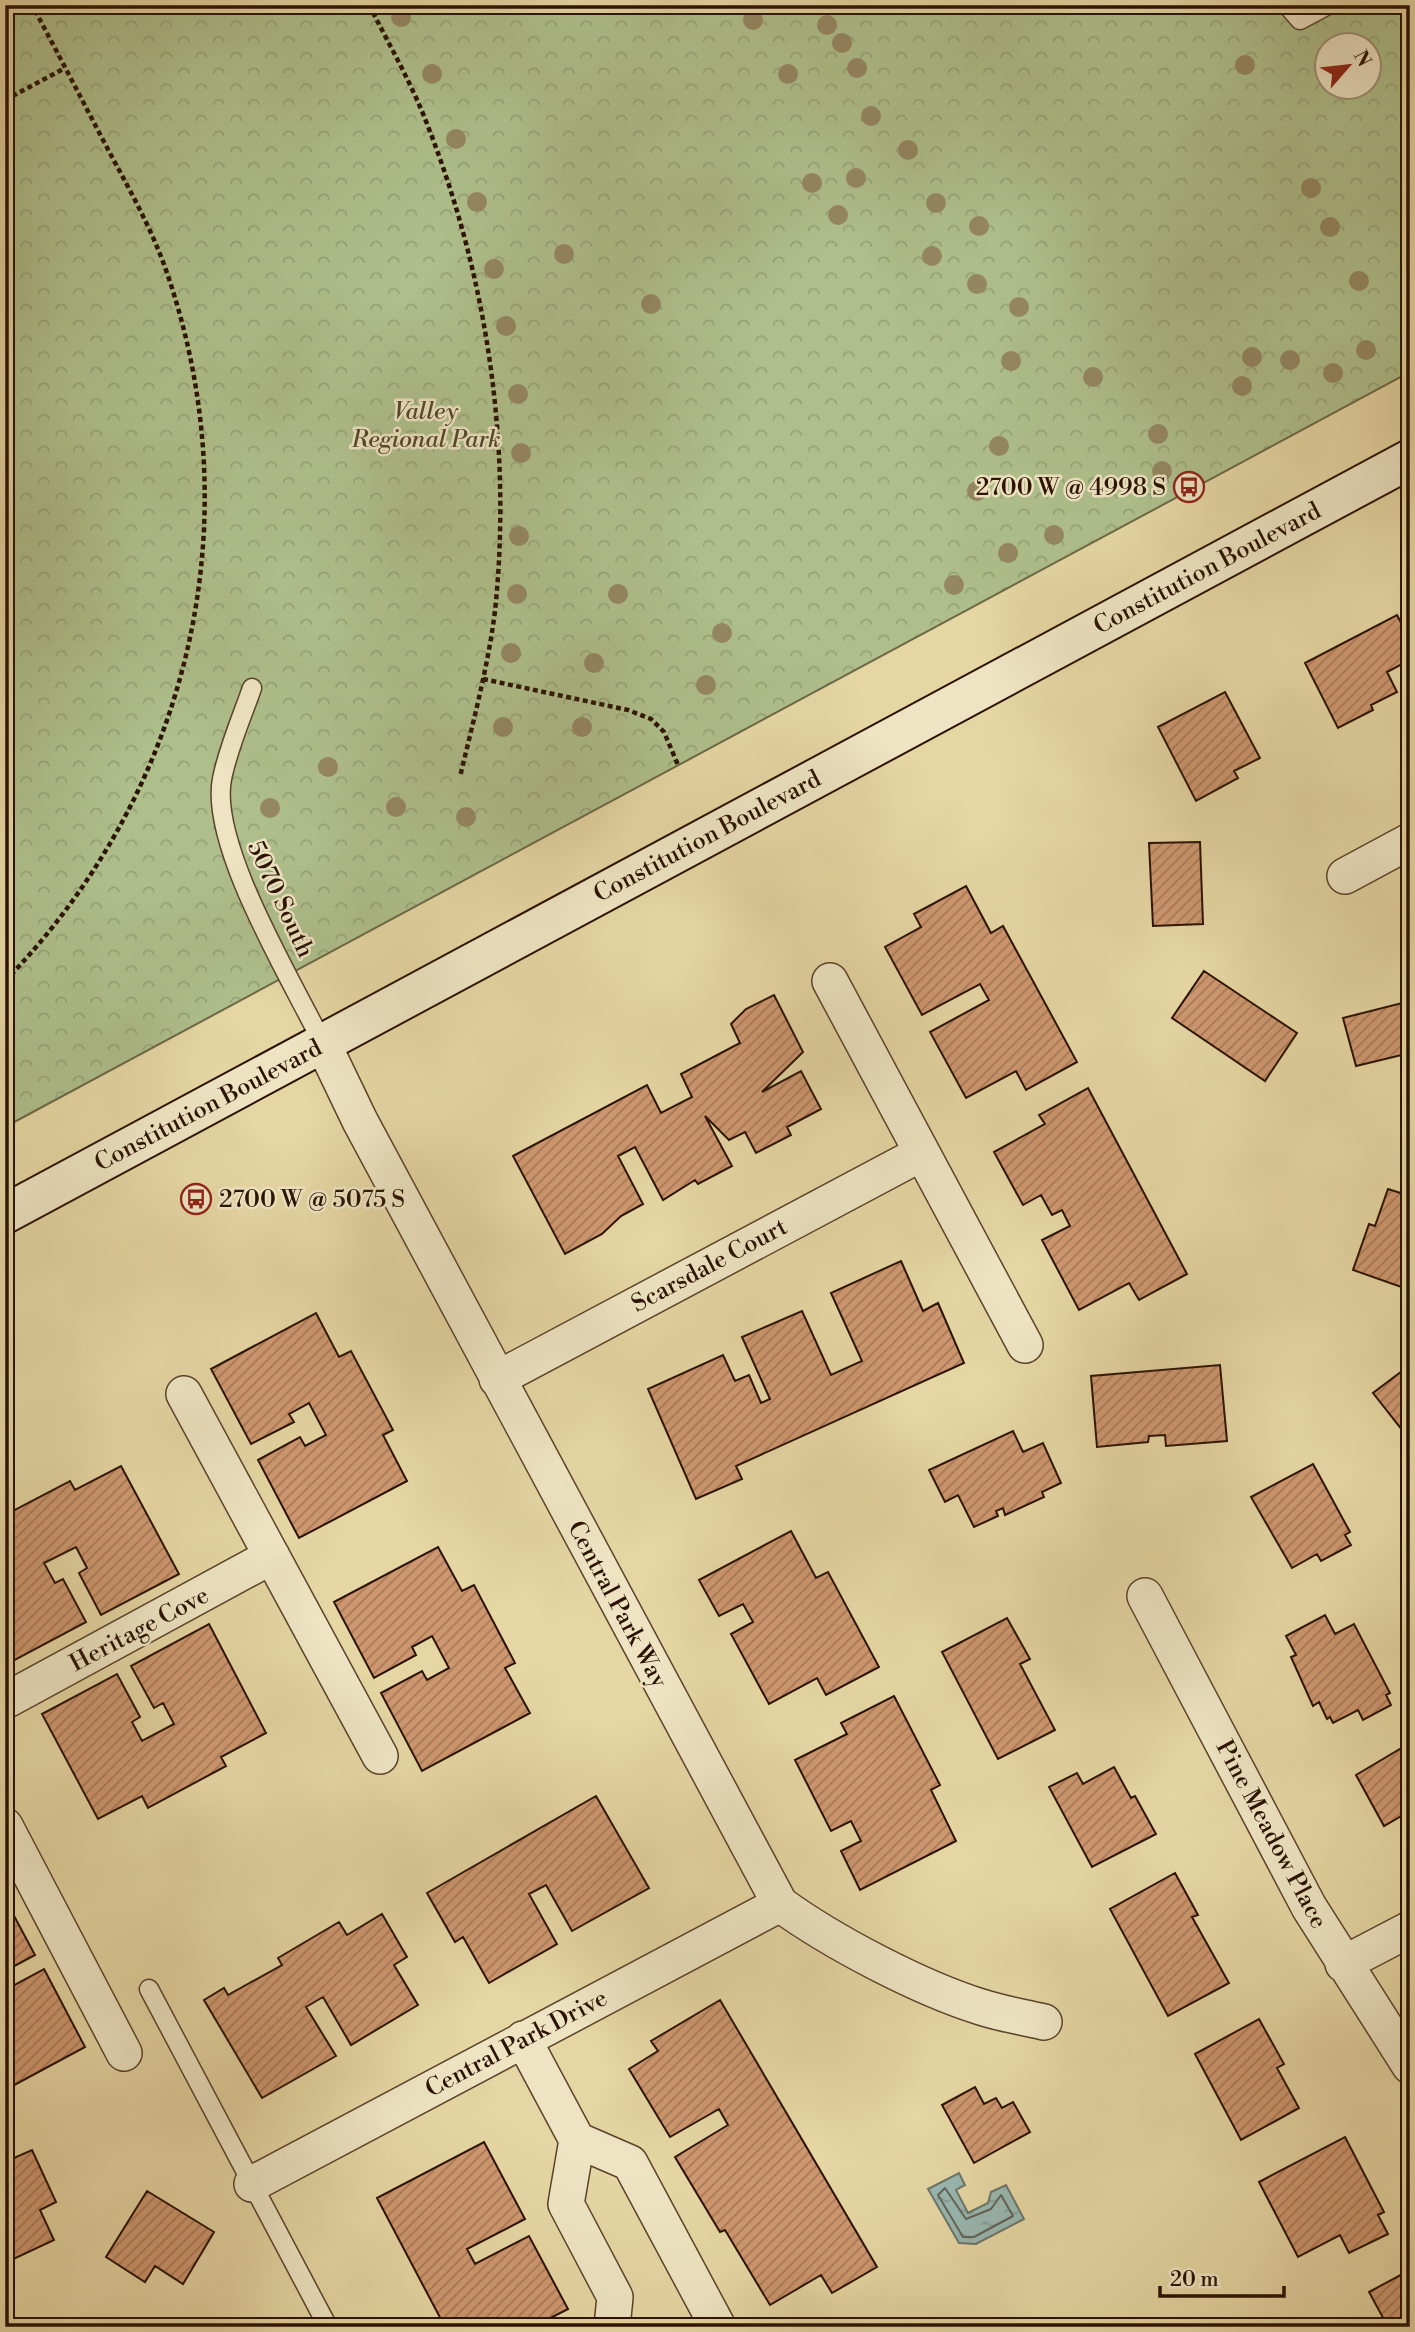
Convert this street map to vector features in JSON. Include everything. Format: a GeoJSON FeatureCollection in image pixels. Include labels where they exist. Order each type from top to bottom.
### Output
{"type":"FeatureCollection","features":[{"type":"Feature","properties":{"kind":"main road","name":"Constitution Boulevard"},"geometry":{"type":"LineString","coordinates":[[5,1214],[1410,459]]}},
{"type":"Feature","properties":{"kind":"street"},"geometry":{"type":"LineString","coordinates":[[1345,876],[1410,841]]}},
{"type":"Feature","properties":{"kind":"street"},"geometry":{"type":"LineString","coordinates":[[830,981],[1025,1345]]}},
{"type":"Feature","properties":{"kind":"street","name":"Central Park Way"},"geometry":{"type":"LineString","coordinates":[[323,1044],[360,1121],[780,1904],[816,1930],[919,1981],[981,2007],[1044,2022]]}},
{"type":"Feature","properties":{"kind":"street","name":"Scarsdale Court"},"geometry":{"type":"LineString","coordinates":[[498,1379],[922,1153]]}},
{"type":"Feature","properties":{"kind":"street"},"geometry":{"type":"LineString","coordinates":[[184,1394],[380,1756]]}},
{"type":"Feature","properties":{"kind":"street","name":"Heritage Cove"},"geometry":{"type":"LineString","coordinates":[[5,1701],[272,1556]]}},
{"type":"Feature","properties":{"kind":"street","name":"Pine Meadow Place"},"geometry":{"type":"LineString","coordinates":[[1145,1596],[1309,1907],[1410,2066]]}},
{"type":"Feature","properties":{"kind":"street"},"geometry":{"type":"LineString","coordinates":[[5,1826],[124,2053]]}},
{"type":"Feature","properties":{"kind":"street","name":"Central Park Drive"},"geometry":{"type":"LineString","coordinates":[[252,2184],[780,1904]]}},
{"type":"Feature","properties":{"kind":"street"},"geometry":{"type":"LineString","coordinates":[[1343,1964],[1410,1929]]}},
{"type":"Feature","properties":{"kind":"street"},"geometry":{"type":"LineString","coordinates":[[523,2039],[577,2140],[566,2204],[615,2297],[612,2327]]}},
{"type":"Feature","properties":{"kind":"street"},"geometry":{"type":"LineString","coordinates":[[577,2140],[630,2163],[718,2327]]}},
{"type":"Feature","properties":{"kind":"lane"},"geometry":{"type":"LineString","coordinates":[[1287,5],[1300,20],[1328,5]]}},
{"type":"Feature","properties":{"kind":"lane","name":"5070 South"},"geometry":{"type":"LineString","coordinates":[[252,688],[221,780],[223,826],[237,871],[323,1044]]}},
{"type":"Feature","properties":{"kind":"lane"},"geometry":{"type":"LineString","coordinates":[[149,1989],[328,2327]]}},
{"type":"Feature","properties":{"kind":"path"},"geometry":{"type":"LineString","coordinates":[[5,981],[64,915],[89,881],[121,828],[152,765],[189,646],[201,556],[204,493],[201,439],[183,328],[167,274],[146,222],[32,5]]}},
{"type":"Feature","properties":{"kind":"path"},"geometry":{"type":"LineString","coordinates":[[369,5],[432,138],[471,261],[485,328],[500,472],[500,548],[494,613],[483,679],[460,777]]}},
{"type":"Feature","properties":{"kind":"path"},"geometry":{"type":"LineString","coordinates":[[5,100],[65,68]]}},
{"type":"Feature","properties":{"kind":"path"},"geometry":{"type":"LineString","coordinates":[[483,679],[628,710],[652,719],[664,733],[678,765]]}},
{"type":"Feature","properties":{"kind":"green space","name":"Valley Regional Park"},"geometry":{"type":"Polygon","coordinates":[[[5,5],[1410,5],[1410,372],[5,1127],[5,5]]]}},
{"type":"Feature","properties":{"kind":"water"},"geometry":{"type":"Polygon","coordinates":[[[959,2173],[965,2185],[956,2190],[968,2213],[988,2203],[991,2192],[1006,2185],[1024,2219],[976,2244],[959,2243],[928,2189],[959,2173]]]}},
{"type":"Feature","properties":{"kind":"building"},"geometry":{"type":"Polygon","coordinates":[[[1397,615],[1410,640],[1410,660],[1387,672],[1397,692],[1371,705],[1373,710],[1338,728],[1305,663],[1397,615]]]}},
{"type":"Feature","properties":{"kind":"building"},"geometry":{"type":"Polygon","coordinates":[[[1225,692],[1260,758],[1234,771],[1238,778],[1196,801],[1158,727],[1225,692]]]}},
{"type":"Feature","properties":{"kind":"building"},"geometry":{"type":"Polygon","coordinates":[[[1200,842],[1203,924],[1153,926],[1149,843],[1200,842]]]}},
{"type":"Feature","properties":{"kind":"building"},"geometry":{"type":"Polygon","coordinates":[[[966,886],[991,933],[1003,926],[1077,1062],[1026,1090],[1016,1071],[966,1098],[930,1032],[989,1000],[980,984],[922,1015],[885,947],[921,927],[914,914],[966,886]]]}},
{"type":"Feature","properties":{"kind":"building"},"geometry":{"type":"Polygon","coordinates":[[[1204,971],[1297,1033],[1265,1081],[1172,1018],[1204,971]]]}},
{"type":"Feature","properties":{"kind":"building"},"geometry":{"type":"Polygon","coordinates":[[[774,995],[803,1052],[762,1092],[801,1071],[821,1109],[787,1127],[791,1135],[756,1153],[745,1132],[729,1140],[705,1116],[732,1166],[698,1184],[695,1180],[663,1200],[635,1147],[618,1156],[643,1204],[621,1216],[602,1234],[565,1254],[513,1156],[647,1085],[661,1113],[692,1097],[681,1074],[740,1043],[731,1024],[746,1009],[774,995]]]}},
{"type":"Feature","properties":{"kind":"building"},"geometry":{"type":"Polygon","coordinates":[[[1410,1001],[1410,1053],[1356,1066],[1343,1018],[1410,1001]]]}},
{"type":"Feature","properties":{"kind":"building"},"geometry":{"type":"Polygon","coordinates":[[[1088,1088],[1187,1274],[1139,1300],[1129,1283],[1079,1310],[1042,1240],[1070,1226],[1062,1210],[1052,1215],[1041,1195],[1023,1205],[994,1152],[1045,1124],[1039,1115],[1088,1088]]]}},
{"type":"Feature","properties":{"kind":"building"},"geometry":{"type":"Polygon","coordinates":[[[1388,1189],[1410,1196],[1410,1290],[1353,1270],[1369,1224],[1375,1226],[1388,1189]]]}},
{"type":"Feature","properties":{"kind":"building"},"geometry":{"type":"Polygon","coordinates":[[[901,1261],[923,1311],[938,1303],[964,1363],[736,1466],[742,1479],[696,1499],[648,1389],[723,1355],[735,1381],[749,1375],[761,1403],[770,1399],[742,1337],[802,1311],[831,1375],[862,1361],[831,1293],[901,1261]]]}},
{"type":"Feature","properties":{"kind":"building"},"geometry":{"type":"Polygon","coordinates":[[[316,1313],[339,1357],[351,1351],[393,1430],[383,1435],[407,1481],[299,1538],[258,1460],[300,1437],[305,1446],[326,1435],[309,1403],[289,1414],[294,1422],[251,1444],[211,1369],[316,1313]]]}},
{"type":"Feature","properties":{"kind":"building"},"geometry":{"type":"Polygon","coordinates":[[[1220,1365],[1227,1441],[1166,1446],[1165,1435],[1149,1436],[1148,1442],[1097,1447],[1091,1376],[1220,1365]]]}},
{"type":"Feature","properties":{"kind":"building"},"geometry":{"type":"Polygon","coordinates":[[[1410,1365],[1410,1440],[1373,1393],[1410,1365]]]}},
{"type":"Feature","properties":{"kind":"building"},"geometry":{"type":"Polygon","coordinates":[[[1013,1431],[1023,1452],[1043,1443],[1061,1483],[1042,1492],[1044,1497],[1005,1515],[1003,1508],[996,1511],[998,1516],[974,1527],[958,1495],[945,1502],[929,1470],[1013,1431]]]}},
{"type":"Feature","properties":{"kind":"building"},"geometry":{"type":"Polygon","coordinates":[[[1313,1464],[1350,1532],[1345,1535],[1351,1545],[1321,1561],[1317,1554],[1292,1568],[1251,1497],[1313,1464]]]}},
{"type":"Feature","properties":{"kind":"building"},"geometry":{"type":"Polygon","coordinates":[[[121,1466],[179,1574],[101,1615],[79,1573],[87,1568],[76,1547],[44,1563],[55,1583],[63,1579],[86,1622],[11,1662],[5,1652],[5,1515],[70,1481],[75,1490],[121,1466]]]}},
{"type":"Feature","properties":{"kind":"building"},"geometry":{"type":"Polygon","coordinates":[[[791,1531],[816,1578],[828,1572],[879,1667],[826,1695],[817,1678],[769,1704],[731,1634],[753,1622],[743,1604],[719,1616],[699,1580],[791,1531]]]}},
{"type":"Feature","properties":{"kind":"building"},"geometry":{"type":"Polygon","coordinates":[[[438,1547],[462,1591],[474,1585],[515,1663],[505,1668],[530,1713],[422,1771],[381,1693],[422,1671],[427,1680],[449,1668],[432,1636],[412,1647],[416,1655],[374,1678],[334,1602],[438,1547]]]}},
{"type":"Feature","properties":{"kind":"building"},"geometry":{"type":"Polygon","coordinates":[[[1325,1615],[1335,1634],[1354,1624],[1390,1693],[1386,1695],[1391,1705],[1363,1720],[1358,1710],[1333,1723],[1330,1717],[1327,1719],[1319,1702],[1313,1706],[1291,1657],[1296,1655],[1286,1636],[1325,1615]]]}},
{"type":"Feature","properties":{"kind":"building"},"geometry":{"type":"Polygon","coordinates":[[[1007,1618],[1030,1659],[1020,1664],[1055,1730],[998,1759],[942,1652],[1007,1618]]]}},
{"type":"Feature","properties":{"kind":"building"},"geometry":{"type":"Polygon","coordinates":[[[209,1624],[266,1733],[221,1757],[226,1766],[148,1808],[142,1796],[98,1819],[42,1714],[117,1674],[140,1717],[132,1722],[142,1741],[174,1724],[163,1703],[154,1708],[131,1666],[209,1624]]]}},
{"type":"Feature","properties":{"kind":"building"},"geometry":{"type":"Polygon","coordinates":[[[894,1696],[940,1785],[931,1790],[956,1841],[860,1890],[841,1851],[861,1841],[851,1821],[831,1831],[795,1760],[847,1734],[841,1723],[894,1696]]]}},
{"type":"Feature","properties":{"kind":"building"},"geometry":{"type":"Polygon","coordinates":[[[1410,1743],[1410,1811],[1384,1826],[1356,1775],[1410,1743]]]}},
{"type":"Feature","properties":{"kind":"building"},"geometry":{"type":"Polygon","coordinates":[[[1114,1767],[1131,1798],[1135,1796],[1156,1834],[1092,1867],[1049,1787],[1077,1773],[1083,1784],[1114,1767]]]}},
{"type":"Feature","properties":{"kind":"building"},"geometry":{"type":"Polygon","coordinates":[[[596,1796],[649,1888],[572,1931],[546,1885],[529,1894],[557,1944],[489,1983],[463,1937],[455,1942],[427,1893],[596,1796]]]}},
{"type":"Feature","properties":{"kind":"building"},"geometry":{"type":"Polygon","coordinates":[[[1175,1873],[1198,1915],[1192,1917],[1229,1983],[1168,2016],[1110,1909],[1175,1873]]]}},
{"type":"Feature","properties":{"kind":"building"},"geometry":{"type":"Polygon","coordinates":[[[5,1899],[35,1955],[5,1971],[5,1899]]]}},
{"type":"Feature","properties":{"kind":"building"},"geometry":{"type":"Polygon","coordinates":[[[382,1914],[407,1957],[394,1965],[418,2005],[351,2045],[323,1997],[306,2007],[336,2056],[262,2098],[204,2000],[224,1988],[228,1995],[282,1965],[278,1958],[339,1922],[347,1935],[382,1914]]]}},
{"type":"Feature","properties":{"kind":"building"},"geometry":{"type":"Polygon","coordinates":[[[44,1969],[85,2047],[5,2090],[5,1990],[44,1969]]]}},
{"type":"Feature","properties":{"kind":"building"},"geometry":{"type":"Polygon","coordinates":[[[720,2000],[877,2267],[832,2293],[821,2275],[770,2305],[725,2230],[720,2232],[675,2157],[728,2125],[719,2109],[670,2137],[629,2069],[658,2051],[651,2041],[720,2000]]]}},
{"type":"Feature","properties":{"kind":"building"},"geometry":{"type":"Polygon","coordinates":[[[1259,2019],[1284,2064],[1277,2068],[1299,2108],[1241,2140],[1195,2054],[1259,2019]]]}},
{"type":"Feature","properties":{"kind":"building"},"geometry":{"type":"Polygon","coordinates":[[[975,2087],[984,2104],[996,2098],[1002,2108],[1013,2102],[1030,2132],[974,2163],[942,2105],[975,2087]]]}},
{"type":"Feature","properties":{"kind":"building"},"geometry":{"type":"Polygon","coordinates":[[[1345,2137],[1384,2212],[1378,2215],[1388,2234],[1349,2253],[1340,2235],[1298,2257],[1259,2182],[1345,2137]]]}},
{"type":"Feature","properties":{"kind":"building"},"geometry":{"type":"Polygon","coordinates":[[[484,2142],[525,2219],[467,2249],[475,2264],[529,2236],[568,2309],[533,2327],[445,2327],[377,2198],[484,2142]]]}},
{"type":"Feature","properties":{"kind":"building"},"geometry":{"type":"Polygon","coordinates":[[[32,2150],[56,2202],[40,2210],[54,2240],[5,2263],[5,2162],[32,2150]]]}},
{"type":"Feature","properties":{"kind":"building"},"geometry":{"type":"Polygon","coordinates":[[[147,2191],[214,2232],[183,2284],[155,2266],[145,2282],[106,2257],[147,2191]]]}},
{"type":"Feature","properties":{"kind":"building"},"geometry":{"type":"Polygon","coordinates":[[[1410,2270],[1410,2327],[1388,2327],[1369,2292],[1410,2270]]]}},
{"type":"Feature","properties":{"kind":"building"},"geometry":{"type":"Polygon","coordinates":[[[1119,2318],[1123,2327],[1099,2327],[1119,2318]]]}},
{"type":"Feature","properties":{"kind":"place","name":"2700 W @ 4998 S"},"geometry":{"type":"Point","coordinates":[1189,487]}},
{"type":"Feature","properties":{"kind":"place","name":"2700 W @ 5075 S"},"geometry":{"type":"Point","coordinates":[196,1199]}}]}
